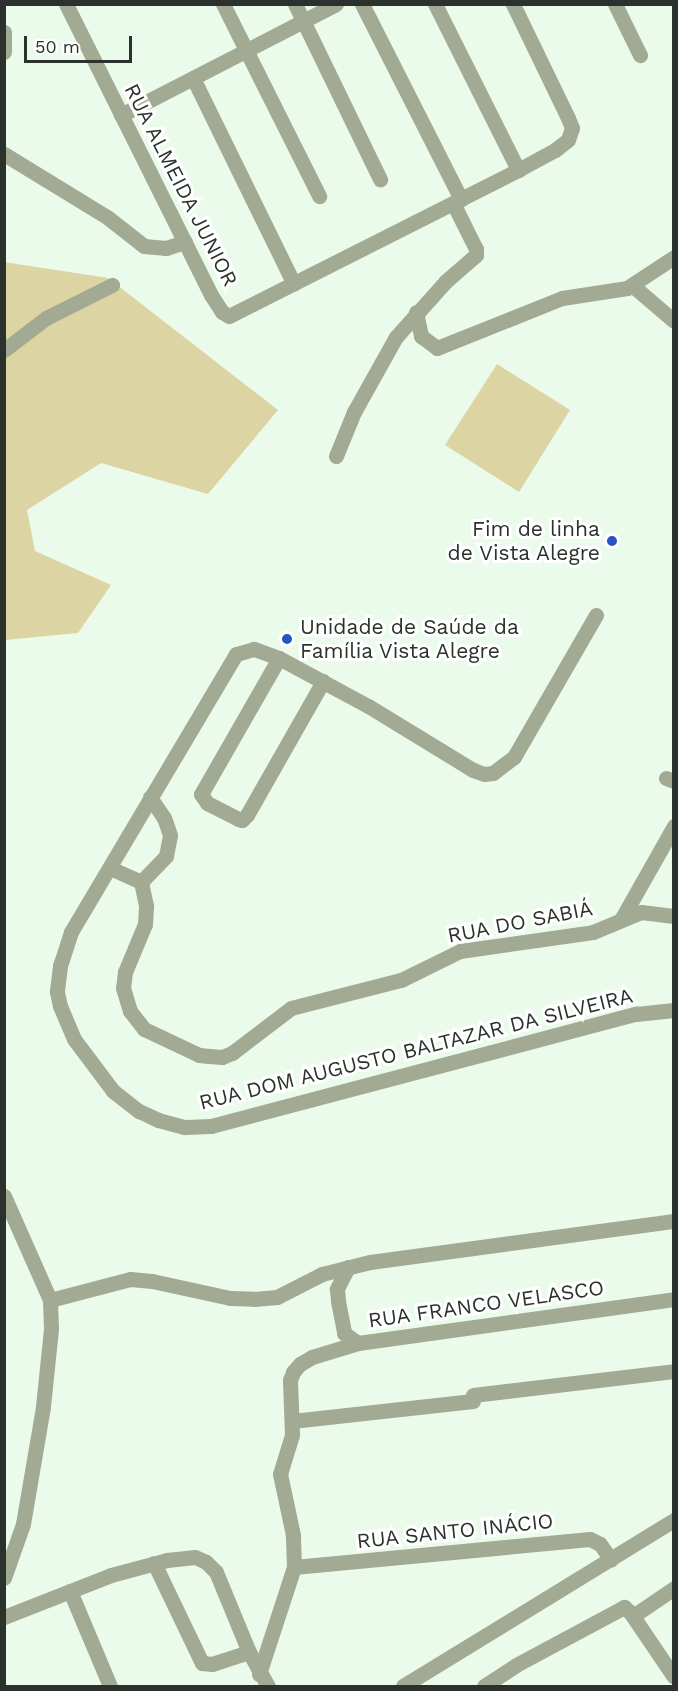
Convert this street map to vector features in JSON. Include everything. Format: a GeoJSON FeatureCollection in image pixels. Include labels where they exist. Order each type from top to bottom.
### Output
{"type":"FeatureCollection","features":[{"type":"Feature","properties":{"kind":"street","name":"RUA ALMEIDA JUNIOR"},"geometry":{"type":"LineString","coordinates":[[66,4],[220,308],[230,316],[294,284]]}},
{"type":"Feature","properties":{"kind":"street"},"geometry":{"type":"LineString","coordinates":[[223,4],[319,196]]}},
{"type":"Feature","properties":{"kind":"street"},"geometry":{"type":"LineString","coordinates":[[295,4],[380,179]]}},
{"type":"Feature","properties":{"kind":"street"},"geometry":{"type":"LineString","coordinates":[[122,115],[336,4]]}},
{"type":"Feature","properties":{"kind":"street"},"geometry":{"type":"LineString","coordinates":[[336,456],[354,412],[389,347],[416,312],[476,255],[476,249],[457,201],[362,4]]}},
{"type":"Feature","properties":{"kind":"street"},"geometry":{"type":"LineString","coordinates":[[435,4],[518,170]]}},
{"type":"Feature","properties":{"kind":"street"},"geometry":{"type":"LineString","coordinates":[[194,78],[294,284],[518,170],[563,145],[571,135],[572,128],[513,4]]}},
{"type":"Feature","properties":{"kind":"street"},"geometry":{"type":"LineString","coordinates":[[615,4],[640,55]]}},
{"type":"Feature","properties":{"kind":"street"},"geometry":{"type":"LineString","coordinates":[[4,32],[4,52]]}},
{"type":"Feature","properties":{"kind":"street"},"geometry":{"type":"LineString","coordinates":[[4,154],[107,217],[144,246],[166,248],[186,242]]}},
{"type":"Feature","properties":{"kind":"street"},"geometry":{"type":"LineString","coordinates":[[416,312],[421,336],[437,348],[562,298],[616,291],[633,286],[674,257]]}},
{"type":"Feature","properties":{"kind":"street"},"geometry":{"type":"LineString","coordinates":[[4,350],[46,318],[112,285]]}},
{"type":"Feature","properties":{"kind":"street"},"geometry":{"type":"LineString","coordinates":[[633,286],[674,321]]}},
{"type":"Feature","properties":{"kind":"street"},"geometry":{"type":"LineString","coordinates":[[323,681],[243,819],[238,819],[207,803],[201,795],[279,658],[323,681],[473,770],[484,774],[494,773],[514,756],[596,615]]}},
{"type":"Feature","properties":{"kind":"street","name":"RUA DOM AUGUSTO BALTAZAR DA SILVEIRA"},"geometry":{"type":"LineString","coordinates":[[279,658],[261,650],[245,650],[230,660],[71,932],[62,955],[58,978],[60,1006],[74,1039],[113,1091],[139,1111],[158,1120],[185,1127],[211,1126],[636,1014],[674,1010]]}},
{"type":"Feature","properties":{"kind":"street"},"geometry":{"type":"LineString","coordinates":[[110,868],[141,882],[166,856],[170,835],[164,818],[150,797]]}},
{"type":"Feature","properties":{"kind":"street","name":"RUA DO SABIÁ"},"geometry":{"type":"LineString","coordinates":[[622,918],[674,826]]}},
{"type":"Feature","properties":{"kind":"street","name":"RUA DO SABIÁ"},"geometry":{"type":"LineString","coordinates":[[141,882],[146,906],[145,924],[125,972],[125,1000],[130,1011],[144,1029],[199,1055],[222,1057],[232,1053],[291,1008],[313,1000],[401,980],[460,951],[593,932],[640,912],[674,916]]}},
{"type":"Feature","properties":{"kind":"street"},"geometry":{"type":"LineString","coordinates":[[4,1196],[50,1300],[49,1364],[35,1453],[23,1524],[4,1578]]}},
{"type":"Feature","properties":{"kind":"street"},"geometry":{"type":"LineString","coordinates":[[50,1300],[130,1279],[152,1281],[205,1294],[255,1299],[277,1297],[322,1274],[370,1262],[674,1221]]}},
{"type":"Feature","properties":{"kind":"street","name":"RUA FRANCO VELASCO"},"geometry":{"type":"LineString","coordinates":[[348,1268],[337,1289],[338,1300],[345,1333],[358,1343],[674,1299]]}},
{"type":"Feature","properties":{"kind":"street"},"geometry":{"type":"LineString","coordinates":[[264,1680],[294,1567],[293,1535],[280,1474],[292,1435],[289,1389],[293,1372],[312,1357],[358,1343]]}},
{"type":"Feature","properties":{"kind":"street"},"geometry":{"type":"LineString","coordinates":[[292,1421],[674,1371]]}},
{"type":"Feature","properties":{"kind":"street"},"geometry":{"type":"LineString","coordinates":[[403,1686],[674,1520]]}},
{"type":"Feature","properties":{"kind":"street","name":"RUA SANTO INÁCIO"},"geometry":{"type":"LineString","coordinates":[[294,1567],[590,1539],[600,1544],[611,1560]]}},
{"type":"Feature","properties":{"kind":"street"},"geometry":{"type":"LineString","coordinates":[[4,1617],[70,1591],[154,1563],[178,1557],[195,1557],[206,1562],[216,1572],[249,1652],[264,1680]]}},
{"type":"Feature","properties":{"kind":"street"},"geometry":{"type":"LineString","coordinates":[[154,1563],[202,1663],[212,1664],[249,1652]]}},
{"type":"Feature","properties":{"kind":"street"},"geometry":{"type":"LineString","coordinates":[[633,1616],[674,1588]]}},
{"type":"Feature","properties":{"kind":"street"},"geometry":{"type":"LineString","coordinates":[[70,1591],[110,1686]]}},
{"type":"Feature","properties":{"kind":"street"},"geometry":{"type":"LineString","coordinates":[[484,1686],[516,1665],[627,1608],[674,1677]]}},
{"type":"Feature","properties":{"kind":"shaded area"},"geometry":{"type":"Polygon","coordinates":[[[4,262],[108,278],[278,410],[208,494],[101,463],[27,510],[35,551],[111,585],[78,633],[5,640],[4,262]]]}},
{"type":"Feature","properties":{"kind":"shaded area"},"geometry":{"type":"Polygon","coordinates":[[[497,364],[570,410],[519,492],[445,445],[497,364]]]}},
{"type":"Feature","properties":{"kind":"place","name":"Fim de linha de Vista Alegre"},"geometry":{"type":"Point","coordinates":[612,541]}},
{"type":"Feature","properties":{"kind":"place","name":"Unidade de Saúde da Família Vista Alegre"},"geometry":{"type":"Point","coordinates":[287,639]}}]}
